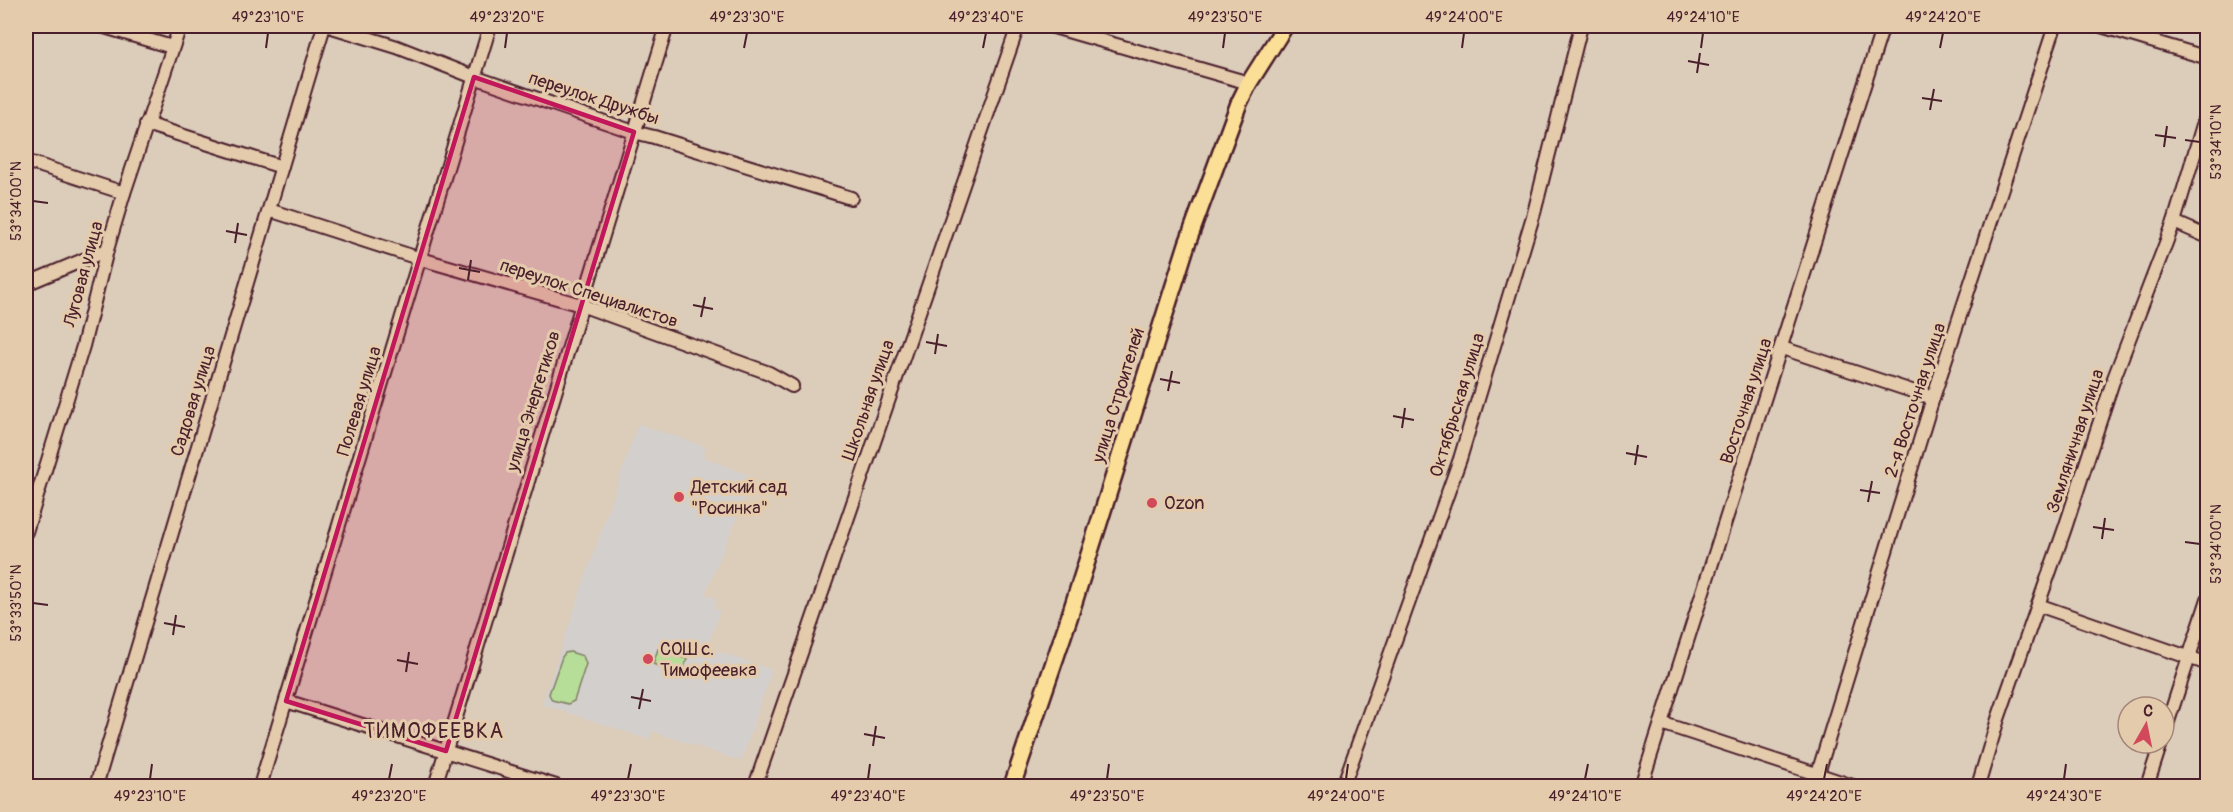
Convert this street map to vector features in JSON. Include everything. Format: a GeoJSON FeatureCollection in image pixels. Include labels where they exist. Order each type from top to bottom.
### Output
{"type":"FeatureCollection","features":[{"type":"Feature","properties":{"kind":"main road","name":"улица Строителей"},"geometry":{"type":"LineString","coordinates":[[1012,786],[1069,618],[1187,244],[1239,103],[1249,83],[1286,26]]}},
{"type":"Feature","properties":{"kind":"street"},"geometry":{"type":"LineString","coordinates":[[101,26],[172,47]]}},
{"type":"Feature","properties":{"kind":"street","name":"Луговая улица"},"geometry":{"type":"LineString","coordinates":[[26,532],[83,345],[124,193],[180,26]]}},
{"type":"Feature","properties":{"kind":"street","name":"Садовая улица"},"geometry":{"type":"LineString","coordinates":[[96,786],[324,26]]}},
{"type":"Feature","properties":{"kind":"street","name":"переулок Дружбы"},"geometry":{"type":"LineString","coordinates":[[329,26],[397,47],[474,77],[634,132],[851,198]]}},
{"type":"Feature","properties":{"kind":"street","name":"Полевая улица"},"geometry":{"type":"LineString","coordinates":[[261,786],[490,26]]}},
{"type":"Feature","properties":{"kind":"street","name":"улица Энергетиков"},"geometry":{"type":"LineString","coordinates":[[435,786],[667,26]]}},
{"type":"Feature","properties":{"kind":"street","name":"Школьная улица"},"geometry":{"type":"LineString","coordinates":[[755,786],[1018,26]]}},
{"type":"Feature","properties":{"kind":"street"},"geometry":{"type":"LineString","coordinates":[[1050,26],[1249,83]]}},
{"type":"Feature","properties":{"kind":"street","name":"Октябрьская улица"},"geometry":{"type":"LineString","coordinates":[[1343,786],[1460,459],[1534,213],[1581,26]]}},
{"type":"Feature","properties":{"kind":"street","name":"Восточная улица"},"geometry":{"type":"LineString","coordinates":[[1641,786],[1883,26]]}},
{"type":"Feature","properties":{"kind":"street","name":"2-я Восточная улица"},"geometry":{"type":"LineString","coordinates":[[1816,781],[1933,398],[2055,26]]}},
{"type":"Feature","properties":{"kind":"street"},"geometry":{"type":"LineString","coordinates":[[2101,26],[2208,58]]}},
{"type":"Feature","properties":{"kind":"street","name":"Земляничная улица"},"geometry":{"type":"LineString","coordinates":[[1978,786],[1998,719],[2114,378],[2174,222],[2208,108]]}},
{"type":"Feature","properties":{"kind":"street"},"geometry":{"type":"LineString","coordinates":[[146,124],[282,167]]}},
{"type":"Feature","properties":{"kind":"street"},"geometry":{"type":"LineString","coordinates":[[26,161],[124,193]]}},
{"type":"Feature","properties":{"kind":"street","name":"переулок Специалистов"},"geometry":{"type":"LineString","coordinates":[[269,210],[421,259],[581,305],[770,373],[792,386]]}},
{"type":"Feature","properties":{"kind":"street"},"geometry":{"type":"LineString","coordinates":[[2174,222],[2208,237]]}},
{"type":"Feature","properties":{"kind":"street"},"geometry":{"type":"LineString","coordinates":[[26,284],[107,250]]}},
{"type":"Feature","properties":{"kind":"street"},"geometry":{"type":"LineString","coordinates":[[1782,348],[1933,398]]}},
{"type":"Feature","properties":{"kind":"street"},"geometry":{"type":"LineString","coordinates":[[2176,696],[2208,599]]}},
{"type":"Feature","properties":{"kind":"street"},"geometry":{"type":"LineString","coordinates":[[2038,605],[2208,664]]}},
{"type":"Feature","properties":{"kind":"street"},"geometry":{"type":"LineString","coordinates":[[286,701],[556,786]]}},
{"type":"Feature","properties":{"kind":"street"},"geometry":{"type":"LineString","coordinates":[[1660,723],[1816,781],[1853,786]]}},
{"type":"Feature","properties":{"kind":"street"},"geometry":{"type":"LineString","coordinates":[[2147,786],[2157,755]]}},
{"type":"Feature","properties":{"kind":"highlighted area"},"geometry":{"type":"Polygon","coordinates":[[[474,77],[634,132],[446,751],[286,701],[474,77]]]}},
{"type":"Feature","properties":{"kind":"shaded area"},"geometry":{"type":"Polygon","coordinates":[[[1203,26],[1260,26],[1254,35],[1229,28],[1226,34],[1203,26]]]}},
{"type":"Feature","properties":{"kind":"shaded area","name":"СОШ с. Тимофеевка"},"geometry":{"type":"Polygon","coordinates":[[[638,424],[706,447],[703,457],[754,477],[705,594],[717,599],[713,609],[720,611],[707,648],[772,670],[741,761],[652,731],[649,740],[542,704],[638,424]]]}},
{"type":"Feature","properties":{"kind":"green space"},"geometry":{"type":"Polygon","coordinates":[[[658,649],[687,659],[682,674],[653,664],[658,649]]]}},
{"type":"Feature","properties":{"kind":"green space"},"geometry":{"type":"Polygon","coordinates":[[[570,652],[583,656],[586,664],[574,701],[568,704],[552,700],[549,694],[562,657],[565,653],[570,652]]]}},
{"type":"Feature","properties":{"kind":"place","name":"Детский сад \"Росинка\""},"geometry":{"type":"Point","coordinates":[679,497]}},
{"type":"Feature","properties":{"kind":"place","name":"Ozon"},"geometry":{"type":"Point","coordinates":[1152,503]}},
{"type":"Feature","properties":{"kind":"place","name":"СОШ с. Тимофеевка"},"geometry":{"type":"Point","coordinates":[648,659]}},
{"type":"Feature","properties":{"kind":"district","name":"ТИМОФЕЕВКА"},"geometry":{"type":"Point","coordinates":[434,731]}}]}
